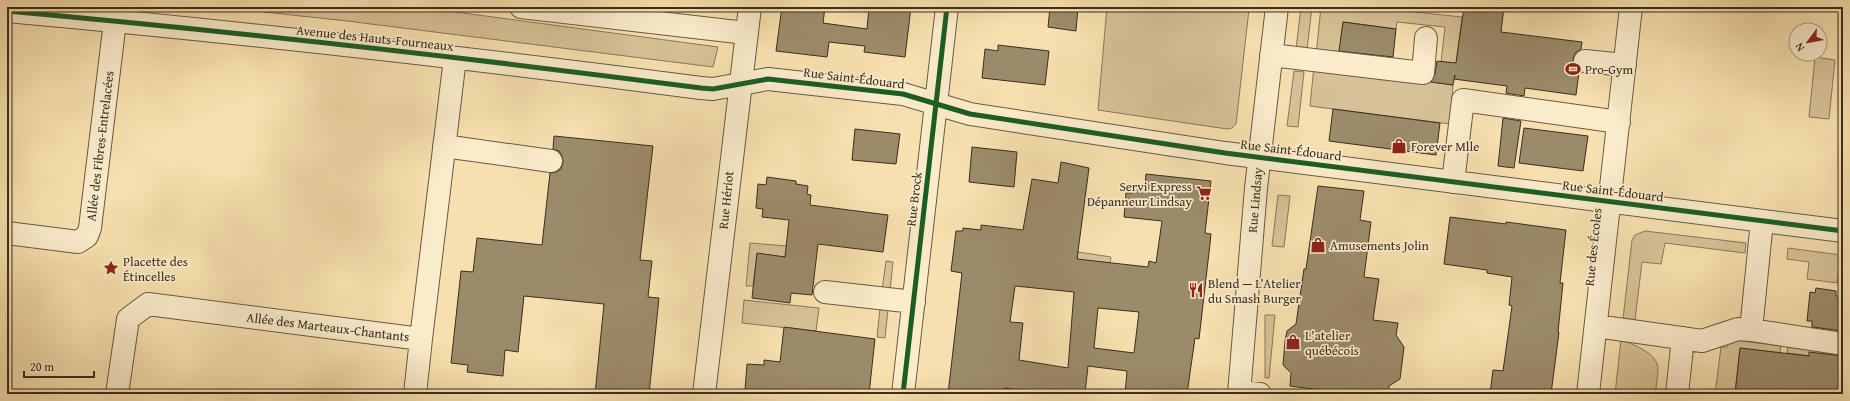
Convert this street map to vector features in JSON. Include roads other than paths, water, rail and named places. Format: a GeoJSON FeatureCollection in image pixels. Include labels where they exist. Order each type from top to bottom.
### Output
{"type":"FeatureCollection","features":[{"type":"Feature","properties":{"kind":"street"},"geometry":{"type":"LineString","coordinates":[[521,7],[746,33]]}},
{"type":"Feature","properties":{"kind":"street","name":"Rue Hériot"},"geometry":{"type":"LineString","coordinates":[[704,394],[750,7]]}},
{"type":"Feature","properties":{"kind":"street","name":"Rue Brock"},"geometry":{"type":"LineString","coordinates":[[903,394],[947,7]]}},
{"type":"Feature","properties":{"kind":"street","name":"Rue Lindsay"},"geometry":{"type":"LineString","coordinates":[[1246,393],[1246,301],[1259,158],[1277,7]]}},
{"type":"Feature","properties":{"kind":"street","name":"Rue des Écoles"},"geometry":{"type":"LineString","coordinates":[[1588,394],[1631,7]]}},
{"type":"Feature","properties":{"kind":"street","name":"Avenue des Hauts-Fourneaux"},"geometry":{"type":"LineString","coordinates":[[7,11],[115,21],[455,58],[713,89],[740,84]]}},
{"type":"Feature","properties":{"kind":"street","name":"Allée des Fibres-Entrelacées"},"geometry":{"type":"LineString","coordinates":[[7,233],[78,242],[87,236],[90,228],[115,21]]}},
{"type":"Feature","properties":{"kind":"street"},"geometry":{"type":"LineString","coordinates":[[1271,55],[1423,73],[1426,38]]}},
{"type":"Feature","properties":{"kind":"street","name":"Allée des Marteaux-Chantants"},"geometry":{"type":"LineString","coordinates":[[117,394],[128,319],[148,304],[421,339],[455,58]]}},
{"type":"Feature","properties":{"kind":"street"},"geometry":{"type":"LineString","coordinates":[[1585,61],[1625,65]]}},
{"type":"Feature","properties":{"kind":"street","name":"Rue Saint-Édouard"},"geometry":{"type":"LineString","coordinates":[[740,84],[768,79],[903,94],[970,114],[1259,158],[1843,231]]}},
{"type":"Feature","properties":{"kind":"street"},"geometry":{"type":"LineString","coordinates":[[1453,182],[1463,100],[1619,122]]}},
{"type":"Feature","properties":{"kind":"street"},"geometry":{"type":"LineString","coordinates":[[444,146],[551,161]]}},
{"type":"Feature","properties":{"kind":"street"},"geometry":{"type":"LineString","coordinates":[[1750,330],[1762,221]]}},
{"type":"Feature","properties":{"kind":"street"},"geometry":{"type":"LineString","coordinates":[[825,292],[914,302]]}},
{"type":"Feature","properties":{"kind":"street"},"geometry":{"type":"LineString","coordinates":[[1596,326],[1702,341],[1738,329],[1843,344]]}},
{"type":"Feature","properties":{"kind":"street"},"geometry":{"type":"LineString","coordinates":[[1677,394],[1683,338]]}},
{"type":"Feature","properties":{"kind":"street"},"geometry":{"type":"LineString","coordinates":[[415,394],[421,339]]}},
{"type":"Feature","properties":{"kind":"place","name":"Pro-Gym"},"geometry":{"type":"Point","coordinates":[1573,69]}},
{"type":"Feature","properties":{"kind":"place","name":"Forever Mlle"},"geometry":{"type":"Point","coordinates":[1399,146]}},
{"type":"Feature","properties":{"kind":"place","name":"Servi Express Dépanneur Lindsay"},"geometry":{"type":"Point","coordinates":[1204,193]}},
{"type":"Feature","properties":{"kind":"place","name":"Amusements Jolin"},"geometry":{"type":"Point","coordinates":[1318,245]}},
{"type":"Feature","properties":{"kind":"place","name":"Placette des Étincelles"},"geometry":{"type":"Point","coordinates":[111,268]}},
{"type":"Feature","properties":{"kind":"place","name":"Blend — L’Atelier du Smash Burger"},"geometry":{"type":"Point","coordinates":[1196,290]}},
{"type":"Feature","properties":{"kind":"place","name":"L'atelier québécois"},"geometry":{"type":"Point","coordinates":[1293,342]}}]}
